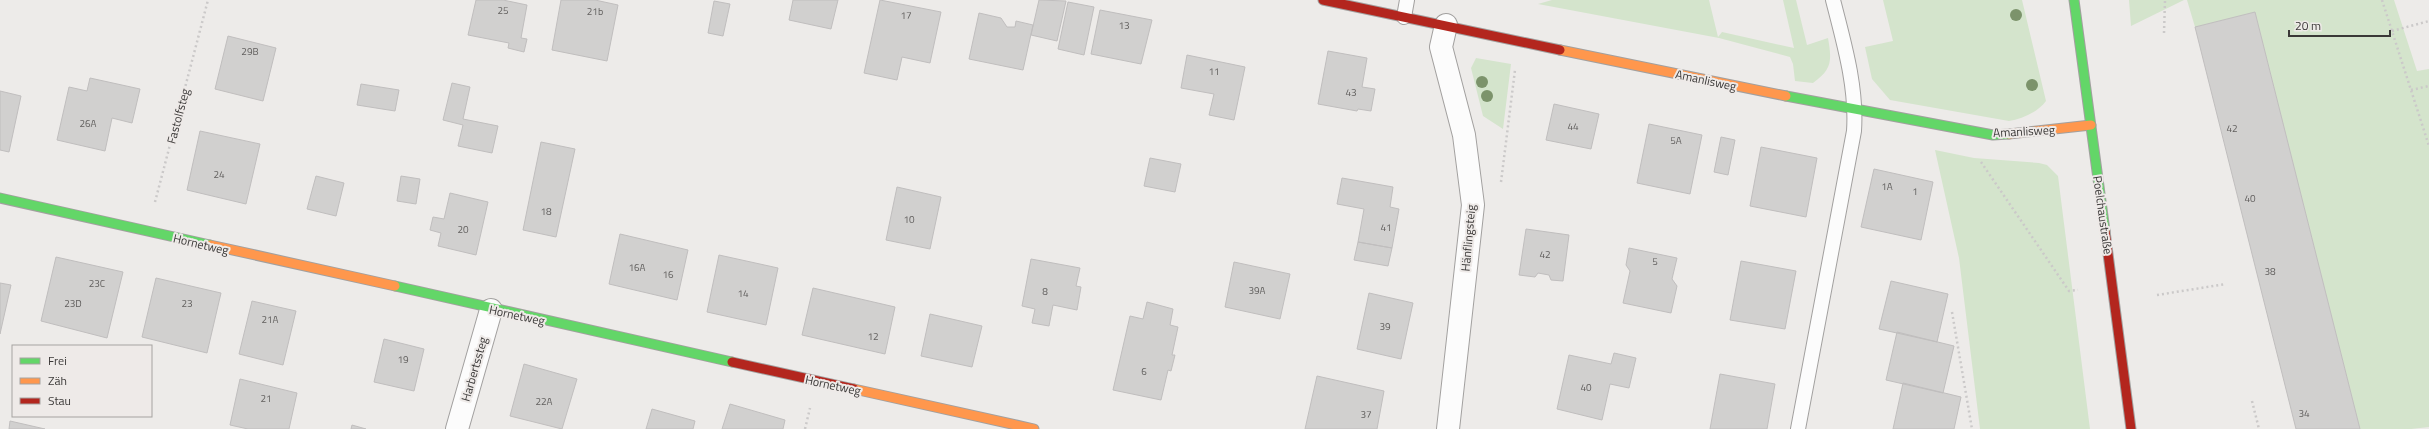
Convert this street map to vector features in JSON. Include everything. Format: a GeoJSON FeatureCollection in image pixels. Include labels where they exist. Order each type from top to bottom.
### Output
{"type":"FeatureCollection","features":[{"type":"Feature","properties":{"kind":"street","name":"Amanlisweg"},"geometry":{"type":"LineString","coordinates":[[1323,0],[1856,110],[1993,135],[2017,134],[2091,125]]}},
{"type":"Feature","properties":{"kind":"street","name":"Poelchaustraße"},"geometry":{"type":"LineString","coordinates":[[2074,0],[2131,429]]}},
{"type":"Feature","properties":{"kind":"street","name":"Hänflingsteig"},"geometry":{"type":"LineString","coordinates":[[1446,25],[1441,47],[1464,135],[1473,205],[1448,429]]}},
{"type":"Feature","properties":{"kind":"street","name":"Hornetweg"},"geometry":{"type":"LineString","coordinates":[[0,198],[491,310],[1033,429]]}},
{"type":"Feature","properties":{"kind":"street","name":"Harbertssteg"},"geometry":{"type":"LineString","coordinates":[[457,429],[491,310]]}},
{"type":"Feature","properties":{"kind":"lane"},"geometry":{"type":"LineString","coordinates":[[1404,17],[1407,0]]}},
{"type":"Feature","properties":{"kind":"lane"},"geometry":{"type":"LineString","coordinates":[[1798,429],[1854,131],[1856,110],[1846,52],[1833,0]]}},
{"type":"Feature","properties":{"kind":"path","name":"Fastolfsteg"},"geometry":{"type":"LineString","coordinates":[[147,232],[208,0]]}},
{"type":"Feature","properties":{"kind":"path"},"geometry":{"type":"LineString","coordinates":[[2164,32],[2165,0]]}},
{"type":"Feature","properties":{"kind":"path"},"geometry":{"type":"LineString","coordinates":[[2382,0],[2429,146]]}},
{"type":"Feature","properties":{"kind":"path"},"geometry":{"type":"LineString","coordinates":[[2392,31],[2429,21]]}},
{"type":"Feature","properties":{"kind":"path"},"geometry":{"type":"LineString","coordinates":[[2411,90],[2429,86]]}},
{"type":"Feature","properties":{"kind":"path"},"geometry":{"type":"LineString","coordinates":[[1979,160],[2069,291],[2078,290]]}},
{"type":"Feature","properties":{"kind":"path"},"geometry":{"type":"LineString","coordinates":[[2157,295],[2226,284]]}},
{"type":"Feature","properties":{"kind":"path"},"geometry":{"type":"LineString","coordinates":[[1952,312],[1972,429]]}},
{"type":"Feature","properties":{"kind":"path"},"geometry":{"type":"LineString","coordinates":[[2252,401],[2259,429]]}},
{"type":"Feature","properties":{"kind":"green space"},"geometry":{"type":"Polygon","coordinates":[[[1552,0],[1709,0],[1718,37],[1722,32],[1794,48],[1783,0],[1796,0],[1807,45],[1828,38],[1830,53],[1829,64],[1824,73],[1813,83],[1795,81],[1793,64],[1790,57],[1719,38],[1538,4],[1552,0]]]}},
{"type":"Feature","properties":{"kind":"green space"},"geometry":{"type":"Polygon","coordinates":[[[1883,0],[2022,0],[2046,101],[2043,105],[2029,114],[2019,119],[2009,121],[1890,100],[1872,79],[1865,47],[1893,41],[1883,0]]]}},
{"type":"Feature","properties":{"kind":"green space"},"geometry":{"type":"Polygon","coordinates":[[[2129,0],[2184,0],[2131,26],[2129,0]]]}},
{"type":"Feature","properties":{"kind":"green space"},"geometry":{"type":"Polygon","coordinates":[[[2187,0],[2394,0],[2417,71],[2429,69],[2429,427],[2411,429],[2360,429],[2255,12],[2195,27],[2187,0]]]}},
{"type":"Feature","properties":{"kind":"green space"},"geometry":{"type":"Polygon","coordinates":[[[1476,58],[1511,64],[1503,129],[1483,116],[1471,68],[1476,58]]]}},
{"type":"Feature","properties":{"kind":"green space"},"geometry":{"type":"Polygon","coordinates":[[[1935,150],[1974,158],[2039,163],[2047,165],[2058,176],[2090,429],[1980,429],[1959,258],[1935,150]]]}},
{"type":"Feature","properties":{"kind":"building"},"geometry":{"type":"Polygon","coordinates":[[[476,0],[503,0],[527,5],[521,38],[527,39],[524,52],[508,48],[509,43],[468,35],[476,0]]]}},
{"type":"Feature","properties":{"kind":"building"},"geometry":{"type":"Polygon","coordinates":[[[561,0],[595,0],[618,5],[607,61],[552,50],[561,0]]]}},
{"type":"Feature","properties":{"kind":"building"},"geometry":{"type":"Polygon","coordinates":[[[793,0],[838,0],[831,29],[789,20],[793,0]]]}},
{"type":"Feature","properties":{"kind":"building"},"geometry":{"type":"Polygon","coordinates":[[[880,0],[941,12],[930,63],[902,57],[897,80],[864,73],[880,0]]]}},
{"type":"Feature","properties":{"kind":"building"},"geometry":{"type":"Polygon","coordinates":[[[1039,0],[1066,1],[1057,41],[1031,35],[1039,0]]]}},
{"type":"Feature","properties":{"kind":"building"},"geometry":{"type":"Polygon","coordinates":[[[714,1],[730,4],[723,36],[708,33],[714,1]]]}},
{"type":"Feature","properties":{"kind":"building"},"geometry":{"type":"Polygon","coordinates":[[[1068,2],[1094,7],[1084,55],[1058,49],[1068,2]]]}},
{"type":"Feature","properties":{"kind":"building"},"geometry":{"type":"Polygon","coordinates":[[[1100,10],[1152,20],[1141,64],[1091,54],[1100,10]]]}},
{"type":"Feature","properties":{"kind":"building"},"geometry":{"type":"Polygon","coordinates":[[[2255,12],[2360,429],[2296,429],[2195,27],[2255,12]]]}},
{"type":"Feature","properties":{"kind":"building"},"geometry":{"type":"Polygon","coordinates":[[[979,13],[1001,18],[1007,27],[1015,27],[1016,21],[1033,25],[1023,70],[969,59],[979,13]]]}},
{"type":"Feature","properties":{"kind":"building"},"geometry":{"type":"Polygon","coordinates":[[[228,36],[276,48],[263,101],[215,89],[228,36]]]}},
{"type":"Feature","properties":{"kind":"building"},"geometry":{"type":"Polygon","coordinates":[[[1328,51],[1367,58],[1362,87],[1375,89],[1371,111],[1358,109],[1357,111],[1318,104],[1328,51]]]}},
{"type":"Feature","properties":{"kind":"building"},"geometry":{"type":"Polygon","coordinates":[[[1187,55],[1245,67],[1234,120],[1209,115],[1214,94],[1181,88],[1187,55]]]}},
{"type":"Feature","properties":{"kind":"building"},"geometry":{"type":"Polygon","coordinates":[[[90,78],[140,89],[132,123],[112,118],[105,151],[57,140],[69,87],[87,91],[90,78]]]}},
{"type":"Feature","properties":{"kind":"building"},"geometry":{"type":"Polygon","coordinates":[[[452,83],[470,87],[463,119],[498,126],[492,153],[458,146],[463,125],[443,120],[452,83]]]}},
{"type":"Feature","properties":{"kind":"building"},"geometry":{"type":"Polygon","coordinates":[[[361,84],[399,90],[395,111],[357,105],[361,84]]]}},
{"type":"Feature","properties":{"kind":"building"},"geometry":{"type":"Polygon","coordinates":[[[0,91],[21,96],[9,152],[0,150],[0,91]]]}},
{"type":"Feature","properties":{"kind":"building"},"geometry":{"type":"Polygon","coordinates":[[[1554,104],[1599,114],[1591,149],[1546,140],[1554,104]]]}},
{"type":"Feature","properties":{"kind":"building"},"geometry":{"type":"Polygon","coordinates":[[[1649,124],[1702,135],[1690,194],[1637,183],[1649,124]]]}},
{"type":"Feature","properties":{"kind":"building"},"geometry":{"type":"Polygon","coordinates":[[[200,131],[260,144],[246,204],[187,190],[200,131]]]}},
{"type":"Feature","properties":{"kind":"building"},"geometry":{"type":"Polygon","coordinates":[[[1721,137],[1735,140],[1728,175],[1714,172],[1721,137]]]}},
{"type":"Feature","properties":{"kind":"building"},"geometry":{"type":"Polygon","coordinates":[[[541,142],[575,149],[556,237],[523,230],[541,142]]]}},
{"type":"Feature","properties":{"kind":"building"},"geometry":{"type":"Polygon","coordinates":[[[1761,147],[1817,158],[1806,217],[1750,206],[1761,147]]]}},
{"type":"Feature","properties":{"kind":"building"},"geometry":{"type":"Polygon","coordinates":[[[1150,158],[1181,164],[1175,192],[1144,186],[1150,158]]]}},
{"type":"Feature","properties":{"kind":"building"},"geometry":{"type":"Polygon","coordinates":[[[1874,169],[1933,182],[1921,240],[1861,227],[1874,169]]]}},
{"type":"Feature","properties":{"kind":"building"},"geometry":{"type":"Polygon","coordinates":[[[316,176],[344,183],[336,216],[307,209],[316,176]]]}},
{"type":"Feature","properties":{"kind":"building"},"geometry":{"type":"Polygon","coordinates":[[[401,176],[420,179],[416,204],[397,201],[401,176]]]}},
{"type":"Feature","properties":{"kind":"building"},"geometry":{"type":"Polygon","coordinates":[[[1342,178],[1393,187],[1390,207],[1399,209],[1392,248],[1358,242],[1364,209],[1337,204],[1342,178]]]}},
{"type":"Feature","properties":{"kind":"building"},"geometry":{"type":"Polygon","coordinates":[[[897,187],[941,197],[930,249],[886,240],[897,187]]]}},
{"type":"Feature","properties":{"kind":"building"},"geometry":{"type":"Polygon","coordinates":[[[450,193],[488,202],[476,255],[438,246],[441,233],[430,230],[433,217],[444,219],[450,193]]]}},
{"type":"Feature","properties":{"kind":"building"},"geometry":{"type":"Polygon","coordinates":[[[1526,229],[1569,235],[1563,281],[1551,280],[1549,275],[1538,273],[1535,277],[1519,275],[1526,229]]]}},
{"type":"Feature","properties":{"kind":"building"},"geometry":{"type":"Polygon","coordinates":[[[620,234],[688,250],[677,300],[609,284],[620,234]]]}},
{"type":"Feature","properties":{"kind":"building"},"geometry":{"type":"Polygon","coordinates":[[[1358,242],[1392,248],[1388,266],[1354,260],[1358,242]]]}},
{"type":"Feature","properties":{"kind":"building"},"geometry":{"type":"Polygon","coordinates":[[[1629,248],[1677,258],[1672,279],[1677,286],[1671,313],[1623,303],[1630,271],[1626,265],[1629,248]]]}},
{"type":"Feature","properties":{"kind":"building"},"geometry":{"type":"Polygon","coordinates":[[[719,255],[778,268],[766,325],[707,312],[719,255]]]}},
{"type":"Feature","properties":{"kind":"building"},"geometry":{"type":"Polygon","coordinates":[[[56,257],[123,272],[107,338],[41,321],[56,257]]]}},
{"type":"Feature","properties":{"kind":"building"},"geometry":{"type":"Polygon","coordinates":[[[1031,259],[1080,268],[1076,286],[1081,287],[1077,310],[1053,305],[1049,326],[1032,323],[1035,309],[1022,306],[1031,259]]]}},
{"type":"Feature","properties":{"kind":"building"},"geometry":{"type":"Polygon","coordinates":[[[1741,261],[1796,271],[1785,329],[1730,320],[1741,261]]]}},
{"type":"Feature","properties":{"kind":"building"},"geometry":{"type":"Polygon","coordinates":[[[1234,262],[1290,274],[1280,319],[1225,307],[1234,262]]]}},
{"type":"Feature","properties":{"kind":"building"},"geometry":{"type":"Polygon","coordinates":[[[156,278],[221,293],[207,353],[142,337],[156,278]]]}},
{"type":"Feature","properties":{"kind":"building"},"geometry":{"type":"Polygon","coordinates":[[[1891,281],[1948,294],[1937,342],[1879,329],[1891,281]]]}},
{"type":"Feature","properties":{"kind":"building"},"geometry":{"type":"Polygon","coordinates":[[[0,283],[11,285],[0,334],[0,283]]]}},
{"type":"Feature","properties":{"kind":"building"},"geometry":{"type":"Polygon","coordinates":[[[813,288],[895,307],[885,354],[802,335],[813,288]]]}},
{"type":"Feature","properties":{"kind":"building"},"geometry":{"type":"Polygon","coordinates":[[[1369,293],[1413,303],[1401,359],[1357,349],[1369,293]]]}},
{"type":"Feature","properties":{"kind":"building"},"geometry":{"type":"Polygon","coordinates":[[[252,301],[296,311],[283,365],[239,354],[252,301]]]}},
{"type":"Feature","properties":{"kind":"building"},"geometry":{"type":"Polygon","coordinates":[[[1147,302],[1173,309],[1170,325],[1178,327],[1172,355],[1175,355],[1171,371],[1168,370],[1161,400],[1113,390],[1130,316],[1143,319],[1147,302]]]}},
{"type":"Feature","properties":{"kind":"building"},"geometry":{"type":"Polygon","coordinates":[[[930,314],[982,326],[972,367],[921,356],[930,314]]]}},
{"type":"Feature","properties":{"kind":"building"},"geometry":{"type":"Polygon","coordinates":[[[1897,332],[1954,346],[1943,393],[1886,380],[1897,332]]]}},
{"type":"Feature","properties":{"kind":"building"},"geometry":{"type":"Polygon","coordinates":[[[384,339],[424,349],[414,391],[374,382],[384,339]]]}},
{"type":"Feature","properties":{"kind":"building"},"geometry":{"type":"Polygon","coordinates":[[[1614,353],[1636,358],[1629,388],[1610,384],[1602,420],[1557,409],[1569,355],[1611,364],[1614,353]]]}},
{"type":"Feature","properties":{"kind":"building"},"geometry":{"type":"Polygon","coordinates":[[[524,364],[577,379],[562,429],[510,416],[524,364]]]}},
{"type":"Feature","properties":{"kind":"building"},"geometry":{"type":"Polygon","coordinates":[[[1720,374],[1775,384],[1767,429],[1710,429],[1720,374]]]}},
{"type":"Feature","properties":{"kind":"building"},"geometry":{"type":"Polygon","coordinates":[[[1317,376],[1384,391],[1377,429],[1305,429],[1317,376]]]}},
{"type":"Feature","properties":{"kind":"building"},"geometry":{"type":"Polygon","coordinates":[[[240,379],[297,393],[289,429],[248,429],[230,425],[240,379]]]}},
{"type":"Feature","properties":{"kind":"building"},"geometry":{"type":"Polygon","coordinates":[[[1903,383],[1961,397],[1954,429],[1893,429],[1903,383]]]}},
{"type":"Feature","properties":{"kind":"building"},"geometry":{"type":"Polygon","coordinates":[[[730,404],[785,420],[783,429],[722,429],[730,404]]]}},
{"type":"Feature","properties":{"kind":"building"},"geometry":{"type":"Polygon","coordinates":[[[652,409],[695,421],[693,429],[646,429],[652,409]]]}},
{"type":"Feature","properties":{"kind":"building"},"geometry":{"type":"Polygon","coordinates":[[[10,421],[45,429],[9,429],[10,421]]]}},
{"type":"Feature","properties":{"kind":"building"},"geometry":{"type":"Polygon","coordinates":[[[352,425],[366,429],[351,429],[352,425]]]}},
{"type":"Feature","properties":{"kind":"traffic: fast"},"geometry":{"type":"LineString","coordinates":[[2074,0],[2105,231]]}},
{"type":"Feature","properties":{"kind":"traffic: fast"},"geometry":{"type":"LineString","coordinates":[[1786,96],[1993,135],[2009,134]]}},
{"type":"Feature","properties":{"kind":"traffic: fast"},"geometry":{"type":"LineString","coordinates":[[0,198],[210,245]]}},
{"type":"Feature","properties":{"kind":"traffic: fast"},"geometry":{"type":"LineString","coordinates":[[395,286],[732,362]]}},
{"type":"Feature","properties":{"kind":"traffic: slow"},"geometry":{"type":"LineString","coordinates":[[1560,50],[1786,96]]}},
{"type":"Feature","properties":{"kind":"traffic: slow"},"geometry":{"type":"LineString","coordinates":[[2009,134],[2091,125]]}},
{"type":"Feature","properties":{"kind":"traffic: slow"},"geometry":{"type":"LineString","coordinates":[[210,245],[395,286]]}},
{"type":"Feature","properties":{"kind":"traffic: slow"},"geometry":{"type":"LineString","coordinates":[[854,389],[1034,429]]}},
{"type":"Feature","properties":{"kind":"traffic: jam"},"geometry":{"type":"LineString","coordinates":[[1323,0],[1560,50]]}},
{"type":"Feature","properties":{"kind":"traffic: jam"},"geometry":{"type":"LineString","coordinates":[[2105,231],[2131,429]]}},
{"type":"Feature","properties":{"kind":"traffic: jam"},"geometry":{"type":"LineString","coordinates":[[732,362],[854,389]]}}]}
